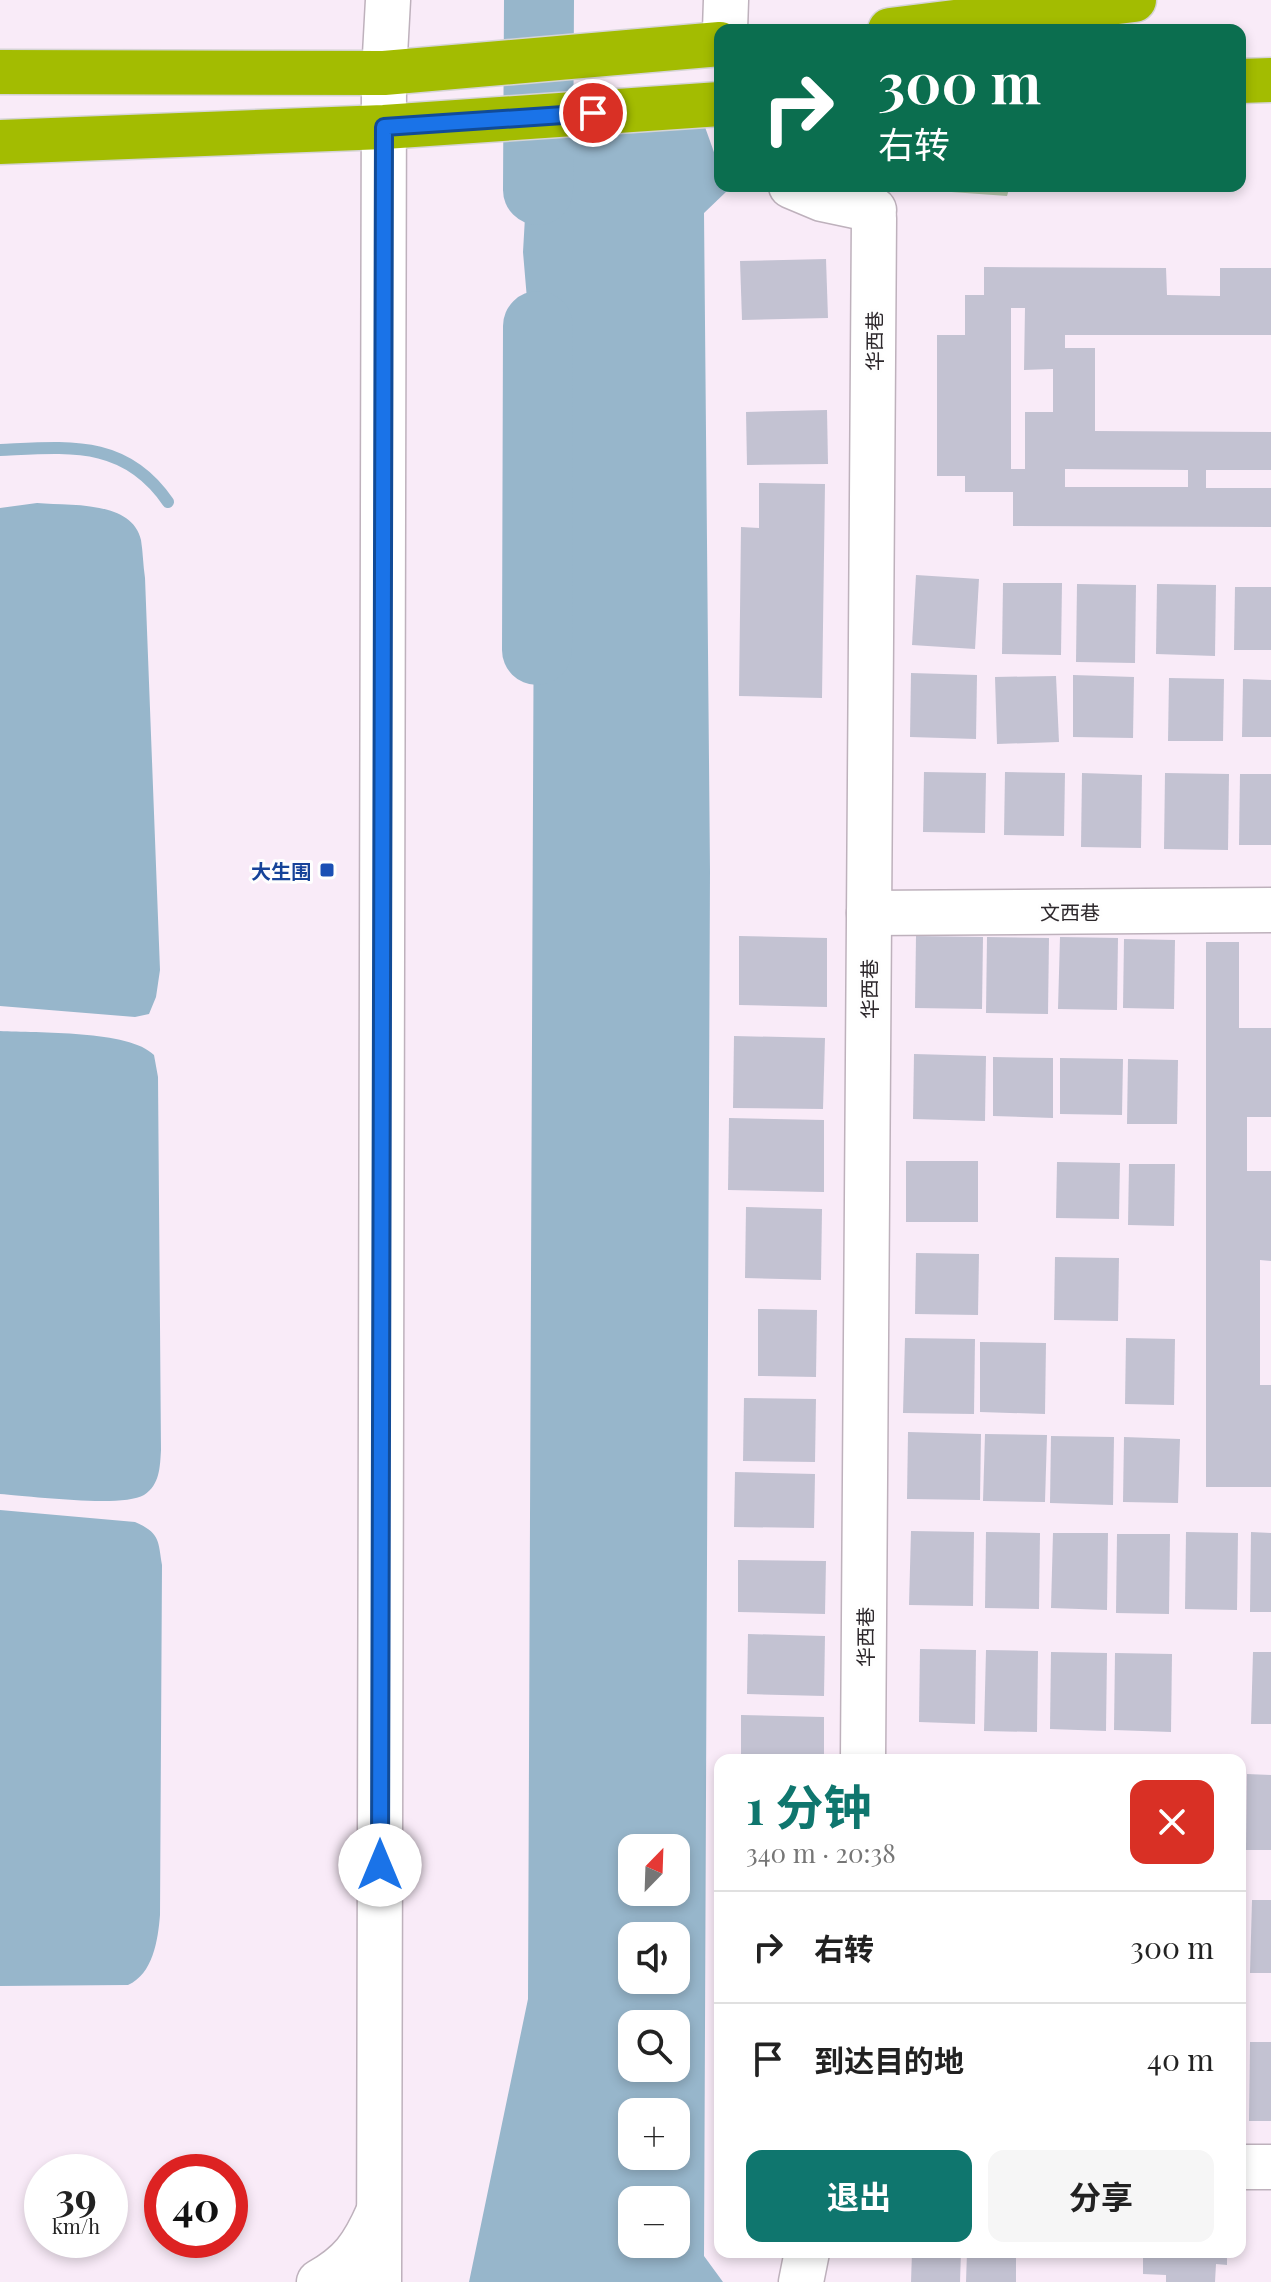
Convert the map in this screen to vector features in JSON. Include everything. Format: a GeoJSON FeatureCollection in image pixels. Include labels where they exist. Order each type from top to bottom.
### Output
{"type":"FeatureCollection","features":[{"type":"Feature","properties":{"kind":"highway"},"geometry":{"type":"LineString","coordinates":[[943,24],[1134,0]]}},
{"type":"Feature","properties":{"kind":"highway"},"geometry":{"type":"LineString","coordinates":[[0,72],[384,73],[714,45]]}},
{"type":"Feature","properties":{"kind":"highway"},"geometry":{"type":"LineString","coordinates":[[1246,81],[1271,80]]}},
{"type":"Feature","properties":{"kind":"highway"},"geometry":{"type":"LineString","coordinates":[[0,142],[384,127],[714,104]]}},
{"type":"Feature","properties":{"kind":"street"},"geometry":{"type":"LineString","coordinates":[[379,2282],[384,73],[388,0]]}},
{"type":"Feature","properties":{"kind":"street"},"geometry":{"type":"LineString","coordinates":[[725,24],[726,0]]}},
{"type":"Feature","properties":{"kind":"street","name":"华西巷"},"geometry":{"type":"LineString","coordinates":[[805,192],[874,214],[863,1754]]}},
{"type":"Feature","properties":{"kind":"street","name":"文西巷"},"geometry":{"type":"LineString","coordinates":[[869,913],[1271,910]]}},
{"type":"Feature","properties":{"kind":"street"},"geometry":{"type":"LineString","coordinates":[[1246,2167],[1271,2167]]}},
{"type":"Feature","properties":{"kind":"street"},"geometry":{"type":"LineString","coordinates":[[319,2282],[345,2266],[366,2240],[379,2212]]}},
{"type":"Feature","properties":{"kind":"street"},"geometry":{"type":"LineString","coordinates":[[801,2282],[806,2258]]}},
{"type":"Feature","properties":{"kind":"green space"},"geometry":{"type":"Polygon","coordinates":[[[951,192],[1008,192],[1007,196],[951,192]]]}},
{"type":"Feature","properties":{"kind":"water"},"geometry":{"type":"Polygon","coordinates":[[[695,99],[714,152],[714,192],[726,192],[704,213],[710,871],[704,2256],[723,2282],[469,2282],[528,1999],[534,558],[547,535],[523,252],[531,112],[695,99]]]}},
{"type":"Feature","properties":{"kind":"water"},"geometry":{"type":"Polygon","coordinates":[[[37,503],[82,505],[113,512],[135,527],[141,540],[160,970],[156,997],[149,1014],[135,1017],[0,1006],[0,508],[37,503]]]}},
{"type":"Feature","properties":{"kind":"water"},"geometry":{"type":"Polygon","coordinates":[[[0,1031],[104,1037],[142,1047],[154,1055],[158,1077],[161,1450],[158,1475],[153,1486],[144,1495],[133,1499],[97,1501],[0,1494],[0,1031]]]}},
{"type":"Feature","properties":{"kind":"water"},"geometry":{"type":"Polygon","coordinates":[[[0,1510],[135,1522],[149,1530],[158,1543],[162,1565],[160,1915],[156,1945],[149,1965],[128,1985],[0,1986],[0,1510]]]}},
{"type":"Feature","properties":{"kind":"building"},"geometry":{"type":"Polygon","coordinates":[[[826,259],[828,318],[742,320],[740,261],[826,259]]]}},
{"type":"Feature","properties":{"kind":"building"},"geometry":{"type":"Polygon","coordinates":[[[984,267],[1166,268],[1167,295],[1220,296],[1220,268],[1271,268],[1271,335],[1065,335],[1065,348],[1095,348],[1095,431],[1271,432],[1271,470],[1206,470],[1206,488],[1271,488],[1271,527],[1013,526],[1013,492],[965,492],[965,476],[937,476],[937,335],[965,335],[965,295],[984,295],[984,267]],[[1011,308],[1011,469],[1025,469],[1025,412],[1053,412],[1053,369],[1024,370],[1025,308],[1011,308]],[[1065,469],[1065,487],[1188,487],[1188,470],[1065,469]]]}},
{"type":"Feature","properties":{"kind":"building"},"geometry":{"type":"Polygon","coordinates":[[[827,410],[828,464],[747,465],[746,412],[827,410]]]}},
{"type":"Feature","properties":{"kind":"building"},"geometry":{"type":"Polygon","coordinates":[[[759,483],[825,484],[822,698],[739,696],[741,527],[759,528],[759,483]]]}},
{"type":"Feature","properties":{"kind":"building"},"geometry":{"type":"Polygon","coordinates":[[[916,575],[979,579],[975,649],[912,645],[916,575]]]}},
{"type":"Feature","properties":{"kind":"building"},"geometry":{"type":"Polygon","coordinates":[[[1003,583],[1062,583],[1061,655],[1002,654],[1003,583]]]}},
{"type":"Feature","properties":{"kind":"building"},"geometry":{"type":"Polygon","coordinates":[[[1077,584],[1136,585],[1135,663],[1076,662],[1077,584]]]}},
{"type":"Feature","properties":{"kind":"building"},"geometry":{"type":"Polygon","coordinates":[[[1157,584],[1216,585],[1215,656],[1156,654],[1157,584]]]}},
{"type":"Feature","properties":{"kind":"building"},"geometry":{"type":"Polygon","coordinates":[[[1235,587],[1271,587],[1271,650],[1234,650],[1235,587]]]}},
{"type":"Feature","properties":{"kind":"building"},"geometry":{"type":"Polygon","coordinates":[[[911,673],[977,675],[976,739],[910,737],[911,673]]]}},
{"type":"Feature","properties":{"kind":"building"},"geometry":{"type":"Polygon","coordinates":[[[1073,675],[1134,677],[1133,738],[1073,737],[1073,675]]]}},
{"type":"Feature","properties":{"kind":"building"},"geometry":{"type":"Polygon","coordinates":[[[1056,676],[1059,742],[997,744],[995,677],[1056,676]]]}},
{"type":"Feature","properties":{"kind":"building"},"geometry":{"type":"Polygon","coordinates":[[[1169,678],[1224,679],[1223,741],[1168,741],[1169,678]]]}},
{"type":"Feature","properties":{"kind":"building"},"geometry":{"type":"Polygon","coordinates":[[[1243,679],[1271,680],[1271,737],[1242,737],[1243,679]]]}},
{"type":"Feature","properties":{"kind":"building"},"geometry":{"type":"Polygon","coordinates":[[[924,772],[986,773],[985,833],[923,832],[924,772]]]}},
{"type":"Feature","properties":{"kind":"building"},"geometry":{"type":"Polygon","coordinates":[[[1005,772],[1065,773],[1064,836],[1004,835],[1005,772]]]}},
{"type":"Feature","properties":{"kind":"building"},"geometry":{"type":"Polygon","coordinates":[[[1082,773],[1142,775],[1141,848],[1081,847],[1082,773]]]}},
{"type":"Feature","properties":{"kind":"building"},"geometry":{"type":"Polygon","coordinates":[[[1165,773],[1229,774],[1228,850],[1164,849],[1165,773]]]}},
{"type":"Feature","properties":{"kind":"building"},"geometry":{"type":"Polygon","coordinates":[[[1240,774],[1271,774],[1271,845],[1239,845],[1240,774]]]}},
{"type":"Feature","properties":{"kind":"building"},"geometry":{"type":"Polygon","coordinates":[[[739,936],[827,938],[827,1007],[739,1005],[739,936]]]}},
{"type":"Feature","properties":{"kind":"building"},"geometry":{"type":"Polygon","coordinates":[[[916,936],[983,937],[982,1009],[915,1008],[916,936]]]}},
{"type":"Feature","properties":{"kind":"building"},"geometry":{"type":"Polygon","coordinates":[[[987,937],[1049,938],[1048,1014],[986,1013],[987,937]]]}},
{"type":"Feature","properties":{"kind":"building"},"geometry":{"type":"Polygon","coordinates":[[[1060,937],[1118,938],[1117,1010],[1058,1009],[1060,937]]]}},
{"type":"Feature","properties":{"kind":"building"},"geometry":{"type":"Polygon","coordinates":[[[1124,939],[1175,940],[1174,1009],[1123,1008],[1124,939]]]}},
{"type":"Feature","properties":{"kind":"building"},"geometry":{"type":"Polygon","coordinates":[[[1206,942],[1239,942],[1239,1028],[1271,1028],[1271,1117],[1247,1117],[1247,1171],[1271,1171],[1271,1261],[1260,1260],[1260,1385],[1271,1385],[1271,1487],[1206,1487],[1206,942]]]}},
{"type":"Feature","properties":{"kind":"building"},"geometry":{"type":"Polygon","coordinates":[[[734,1036],[825,1038],[823,1109],[733,1108],[734,1036]]]}},
{"type":"Feature","properties":{"kind":"building"},"geometry":{"type":"Polygon","coordinates":[[[914,1054],[986,1056],[985,1121],[913,1119],[914,1054]]]}},
{"type":"Feature","properties":{"kind":"building"},"geometry":{"type":"Polygon","coordinates":[[[993,1057],[1053,1058],[1053,1118],[993,1116],[993,1057]]]}},
{"type":"Feature","properties":{"kind":"building"},"geometry":{"type":"Polygon","coordinates":[[[1060,1058],[1123,1059],[1122,1115],[1060,1114],[1060,1058]]]}},
{"type":"Feature","properties":{"kind":"building"},"geometry":{"type":"Polygon","coordinates":[[[1128,1059],[1178,1060],[1177,1124],[1127,1124],[1128,1059]]]}},
{"type":"Feature","properties":{"kind":"building"},"geometry":{"type":"Polygon","coordinates":[[[729,1118],[824,1120],[824,1192],[728,1190],[729,1118]]]}},
{"type":"Feature","properties":{"kind":"building"},"geometry":{"type":"Polygon","coordinates":[[[906,1161],[978,1161],[978,1222],[906,1222],[906,1161]]]}},
{"type":"Feature","properties":{"kind":"building"},"geometry":{"type":"Polygon","coordinates":[[[1057,1162],[1120,1163],[1119,1219],[1056,1218],[1057,1162]]]}},
{"type":"Feature","properties":{"kind":"building"},"geometry":{"type":"Polygon","coordinates":[[[1129,1164],[1175,1164],[1174,1226],[1128,1225],[1129,1164]]]}},
{"type":"Feature","properties":{"kind":"building"},"geometry":{"type":"Polygon","coordinates":[[[746,1207],[822,1209],[821,1280],[745,1278],[746,1207]]]}},
{"type":"Feature","properties":{"kind":"building"},"geometry":{"type":"Polygon","coordinates":[[[916,1253],[979,1254],[978,1315],[915,1314],[916,1253]]]}},
{"type":"Feature","properties":{"kind":"building"},"geometry":{"type":"Polygon","coordinates":[[[1055,1257],[1119,1258],[1118,1321],[1054,1320],[1055,1257]]]}},
{"type":"Feature","properties":{"kind":"building"},"geometry":{"type":"Polygon","coordinates":[[[758,1309],[817,1310],[816,1377],[758,1376],[758,1309]]]}},
{"type":"Feature","properties":{"kind":"building"},"geometry":{"type":"Polygon","coordinates":[[[905,1338],[975,1339],[974,1414],[903,1413],[905,1338]]]}},
{"type":"Feature","properties":{"kind":"building"},"geometry":{"type":"Polygon","coordinates":[[[1126,1338],[1175,1339],[1174,1405],[1125,1404],[1126,1338]]]}},
{"type":"Feature","properties":{"kind":"building"},"geometry":{"type":"Polygon","coordinates":[[[980,1342],[1046,1343],[1045,1414],[980,1412],[980,1342]]]}},
{"type":"Feature","properties":{"kind":"building"},"geometry":{"type":"Polygon","coordinates":[[[744,1398],[816,1399],[815,1462],[743,1461],[744,1398]]]}},
{"type":"Feature","properties":{"kind":"building"},"geometry":{"type":"Polygon","coordinates":[[[908,1432],[981,1434],[980,1500],[907,1499],[908,1432]]]}},
{"type":"Feature","properties":{"kind":"building"},"geometry":{"type":"Polygon","coordinates":[[[985,1434],[1047,1435],[1045,1502],[983,1501],[985,1434]]]}},
{"type":"Feature","properties":{"kind":"building"},"geometry":{"type":"Polygon","coordinates":[[[1051,1436],[1114,1437],[1113,1505],[1050,1503],[1051,1436]]]}},
{"type":"Feature","properties":{"kind":"building"},"geometry":{"type":"Polygon","coordinates":[[[1124,1437],[1180,1439],[1178,1503],[1123,1502],[1124,1437]]]}},
{"type":"Feature","properties":{"kind":"building"},"geometry":{"type":"Polygon","coordinates":[[[735,1472],[815,1474],[814,1528],[734,1527],[735,1472]]]}},
{"type":"Feature","properties":{"kind":"building"},"geometry":{"type":"Polygon","coordinates":[[[911,1531],[974,1532],[973,1606],[909,1605],[911,1531]]]}},
{"type":"Feature","properties":{"kind":"building"},"geometry":{"type":"Polygon","coordinates":[[[986,1532],[1040,1533],[1039,1609],[985,1608],[986,1532]]]}},
{"type":"Feature","properties":{"kind":"building"},"geometry":{"type":"Polygon","coordinates":[[[1186,1532],[1238,1533],[1237,1610],[1185,1609],[1186,1532]]]}},
{"type":"Feature","properties":{"kind":"building"},"geometry":{"type":"Polygon","coordinates":[[[1251,1532],[1271,1533],[1271,1612],[1250,1612],[1251,1532]]]}},
{"type":"Feature","properties":{"kind":"building"},"geometry":{"type":"Polygon","coordinates":[[[1053,1533],[1108,1533],[1107,1610],[1051,1608],[1053,1533]]]}},
{"type":"Feature","properties":{"kind":"building"},"geometry":{"type":"Polygon","coordinates":[[[1117,1534],[1170,1534],[1169,1614],[1116,1613],[1117,1534]]]}},
{"type":"Feature","properties":{"kind":"building"},"geometry":{"type":"Polygon","coordinates":[[[738,1560],[826,1561],[825,1614],[738,1612],[738,1560]]]}},
{"type":"Feature","properties":{"kind":"building"},"geometry":{"type":"Polygon","coordinates":[[[748,1634],[825,1636],[824,1696],[747,1694],[748,1634]]]}},
{"type":"Feature","properties":{"kind":"building"},"geometry":{"type":"Polygon","coordinates":[[[920,1649],[976,1650],[975,1724],[919,1722],[920,1649]]]}},
{"type":"Feature","properties":{"kind":"building"},"geometry":{"type":"Polygon","coordinates":[[[986,1650],[1038,1651],[1037,1732],[984,1731],[986,1650]]]}},
{"type":"Feature","properties":{"kind":"building"},"geometry":{"type":"Polygon","coordinates":[[[1051,1652],[1107,1653],[1106,1731],[1050,1729],[1051,1652]]]}},
{"type":"Feature","properties":{"kind":"building"},"geometry":{"type":"Polygon","coordinates":[[[1253,1652],[1271,1652],[1271,1724],[1251,1724],[1253,1652]]]}},
{"type":"Feature","properties":{"kind":"building"},"geometry":{"type":"Polygon","coordinates":[[[1115,1653],[1172,1654],[1171,1732],[1114,1730],[1115,1653]]]}},
{"type":"Feature","properties":{"kind":"building"},"geometry":{"type":"Polygon","coordinates":[[[741,1715],[824,1717],[824,1754],[741,1754],[741,1715]]]}},
{"type":"Feature","properties":{"kind":"building"},"geometry":{"type":"Polygon","coordinates":[[[1247,1774],[1271,1775],[1271,1850],[1246,1850],[1247,1774]]]}},
{"type":"Feature","properties":{"kind":"building"},"geometry":{"type":"Polygon","coordinates":[[[1252,1900],[1271,1900],[1271,1973],[1250,1973],[1252,1900]]]}},
{"type":"Feature","properties":{"kind":"building"},"geometry":{"type":"Polygon","coordinates":[[[1250,2042],[1271,2042],[1271,2121],[1249,2121],[1250,2042]]]}},
{"type":"Feature","properties":{"kind":"building"},"geometry":{"type":"Polygon","coordinates":[[[912,2258],[961,2258],[960,2282],[911,2282],[912,2258]]]}},
{"type":"Feature","properties":{"kind":"building"},"geometry":{"type":"Polygon","coordinates":[[[967,2258],[1016,2258],[1016,2282],[966,2282],[967,2258]]]}},
{"type":"Feature","properties":{"kind":"building"},"geometry":{"type":"Polygon","coordinates":[[[1143,2258],[1227,2258],[1227,2265],[1216,2264],[1215,2282],[1166,2282],[1166,2275],[1143,2274],[1143,2258]]]}},
{"type":"Feature","properties":{"kind":"waterway"},"geometry":{"type":"LineString","coordinates":[[538,190],[539,0]]}},
{"type":"Feature","properties":{"kind":"waterway"},"geometry":{"type":"LineString","coordinates":[[537,650],[538,326]]}},
{"type":"Feature","properties":{"kind":"waterway"},"geometry":{"type":"LineString","coordinates":[[0,450],[72,449],[114,457],[133,467],[168,502]]}},
{"type":"Feature","properties":{"kind":"place","name":"大生围"},"geometry":{"type":"Point","coordinates":[327,870]}},
{"type":"Feature","properties":{"kind":"route"},"geometry":{"type":"LineString","coordinates":[[380,1865],[384,127],[593,113]]}}]}
